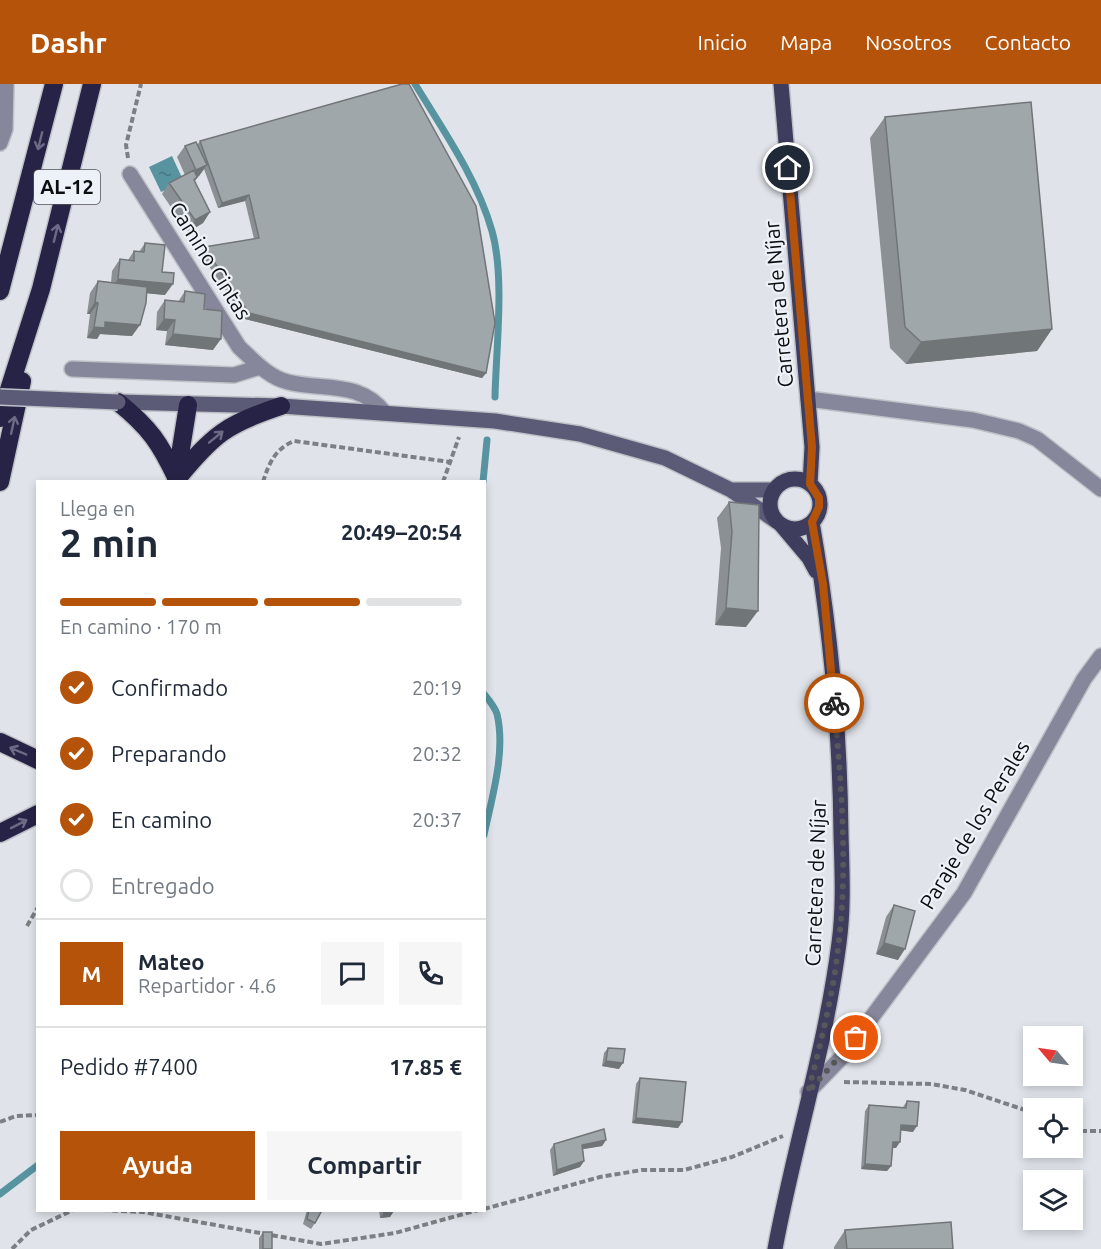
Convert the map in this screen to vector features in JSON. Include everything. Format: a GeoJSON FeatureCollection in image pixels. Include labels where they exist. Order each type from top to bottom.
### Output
{"type":"FeatureCollection","features":[{"type":"Feature","properties":{"kind":"highway","name":"AL-12"},"geometry":{"type":"LineString","coordinates":[[0,291],[54,84]]}},
{"type":"Feature","properties":{"kind":"highway","name":"AL-12"},"geometry":{"type":"LineString","coordinates":[[0,418],[41,289],[92,84]]}},
{"type":"Feature","properties":{"kind":"highway"},"geometry":{"type":"LineString","coordinates":[[0,482],[41,289]]}},
{"type":"Feature","properties":{"kind":"highway"},"geometry":{"type":"LineString","coordinates":[[118,402],[145,424],[163,450],[176,480]]}},
{"type":"Feature","properties":{"kind":"highway"},"geometry":{"type":"LineString","coordinates":[[176,480],[188,405]]}},
{"type":"Feature","properties":{"kind":"highway"},"geometry":{"type":"LineString","coordinates":[[176,480],[205,446],[229,426],[281,406]]}},
{"type":"Feature","properties":{"kind":"highway"},"geometry":{"type":"LineString","coordinates":[[0,742],[36,758]]}},
{"type":"Feature","properties":{"kind":"highway"},"geometry":{"type":"LineString","coordinates":[[0,833],[36,815]]}},
{"type":"Feature","properties":{"kind":"main road","name":"Carretera de Níjar"},"geometry":{"type":"LineString","coordinates":[[781,84],[812,447],[810,484]]}},
{"type":"Feature","properties":{"kind":"main road"},"geometry":{"type":"LineString","coordinates":[[795,480],[810,484],[819,498],[819,507],[812,522],[798,529],[779,523],[770,506],[774,490],[780,484],[795,480]]}},
{"type":"Feature","properties":{"kind":"main road","name":"Carretera de Níjar"},"geometry":{"type":"LineString","coordinates":[[775,1249],[808,1092],[828,1015],[840,940],[841,771],[823,584],[812,522]]}},
{"type":"Feature","properties":{"kind":"main road","name":"Carretera de Níjar"},"geometry":{"type":"LineString","coordinates":[[779,523],[809,558],[823,584]]}},
{"type":"Feature","properties":{"kind":"street"},"geometry":{"type":"LineString","coordinates":[[0,143],[5,129],[6,84]]}},
{"type":"Feature","properties":{"kind":"street","name":"Camino Cintas"},"geometry":{"type":"LineString","coordinates":[[130,174],[239,347],[260,367],[286,382],[338,386],[362,393],[385,413]]}},
{"type":"Feature","properties":{"kind":"street"},"geometry":{"type":"LineString","coordinates":[[72,369],[234,375],[260,367]]}},
{"type":"Feature","properties":{"kind":"street"},"geometry":{"type":"LineString","coordinates":[[0,397],[188,405],[281,406],[466,419],[580,434],[665,458],[731,490],[779,523]]}},
{"type":"Feature","properties":{"kind":"street"},"geometry":{"type":"LineString","coordinates":[[808,399],[998,425],[1037,439],[1101,489]]}},
{"type":"Feature","properties":{"kind":"street"},"geometry":{"type":"LineString","coordinates":[[731,490],[774,490]]}},
{"type":"Feature","properties":{"kind":"street","name":"Paraje de los Perales"},"geometry":{"type":"LineString","coordinates":[[808,1092],[843,1056],[964,893],[1084,679],[1101,656]]}},
{"type":"Feature","properties":{"kind":"path"},"geometry":{"type":"LineString","coordinates":[[130,174],[126,145],[141,84]]}},
{"type":"Feature","properties":{"kind":"path"},"geometry":{"type":"LineString","coordinates":[[443,480],[466,419]]}},
{"type":"Feature","properties":{"kind":"path"},"geometry":{"type":"LineString","coordinates":[[264,480],[268,465],[280,447],[294,441],[450,462]]}},
{"type":"Feature","properties":{"kind":"path"},"geometry":{"type":"LineString","coordinates":[[27,926],[36,910]]}},
{"type":"Feature","properties":{"kind":"path"},"geometry":{"type":"LineString","coordinates":[[827,1073],[845,1083],[931,1084],[964,1090],[1023,1109]]}},
{"type":"Feature","properties":{"kind":"path"},"geometry":{"type":"LineString","coordinates":[[0,1122],[16,1116],[36,1115]]}},
{"type":"Feature","properties":{"kind":"path"},"geometry":{"type":"LineString","coordinates":[[486,1208],[600,1177],[642,1170],[684,1170],[732,1157],[800,1128]]}},
{"type":"Feature","properties":{"kind":"path"},"geometry":{"type":"LineString","coordinates":[[1083,1131],[1101,1131]]}},
{"type":"Feature","properties":{"kind":"path"},"geometry":{"type":"LineString","coordinates":[[12,1249],[32,1230],[68,1212]]}},
{"type":"Feature","properties":{"kind":"path"},"geometry":{"type":"LineString","coordinates":[[143,1212],[321,1244],[395,1233],[471,1212]]}},
{"type":"Feature","properties":{"kind":"water"},"geometry":{"type":"Polygon","coordinates":[[[172,156],[184,182],[161,192],[149,167],[172,156]]]}},
{"type":"Feature","properties":{"kind":"building"},"geometry":{"type":"Polygon","coordinates":[[[402,84],[409,84],[476,206],[495,323],[486,373],[249,313],[204,247],[259,238],[249,195],[222,203],[200,141],[402,84]]]}},
{"type":"Feature","properties":{"kind":"building"},"geometry":{"type":"Polygon","coordinates":[[[1031,102],[1052,329],[921,342],[905,327],[885,117],[1031,102]]]}},
{"type":"Feature","properties":{"kind":"building"},"geometry":{"type":"Polygon","coordinates":[[[196,142],[207,165],[196,170],[185,146],[196,142]]]}},
{"type":"Feature","properties":{"kind":"building"},"geometry":{"type":"Polygon","coordinates":[[[194,170],[197,177],[194,180],[210,212],[195,220],[169,183],[194,170]]]}},
{"type":"Feature","properties":{"kind":"building"},"geometry":{"type":"Polygon","coordinates":[[[145,243],[165,245],[162,272],[174,273],[173,284],[118,279],[120,259],[134,261],[134,251],[144,252],[145,243]]]}},
{"type":"Feature","properties":{"kind":"building"},"geometry":{"type":"Polygon","coordinates":[[[98,281],[147,287],[146,303],[140,325],[105,322],[105,328],[94,327],[98,303],[95,302],[98,281]]]}},
{"type":"Feature","properties":{"kind":"building"},"geometry":{"type":"Polygon","coordinates":[[[185,291],[205,294],[204,309],[222,311],[221,339],[173,334],[175,320],[164,319],[165,300],[184,302],[185,291]]]}},
{"type":"Feature","properties":{"kind":"building"},"geometry":{"type":"Polygon","coordinates":[[[729,502],[759,505],[758,611],[726,608],[732,532],[729,502]]]}},
{"type":"Feature","properties":{"kind":"building"},"geometry":{"type":"Polygon","coordinates":[[[894,905],[915,911],[905,949],[884,943],[894,905]]]}},
{"type":"Feature","properties":{"kind":"building"},"geometry":{"type":"Polygon","coordinates":[[[608,1048],[625,1049],[623,1063],[606,1061],[608,1048]]]}},
{"type":"Feature","properties":{"kind":"building"},"geometry":{"type":"Polygon","coordinates":[[[640,1078],[686,1082],[682,1122],[636,1118],[640,1078]]]}},
{"type":"Feature","properties":{"kind":"building"},"geometry":{"type":"Polygon","coordinates":[[[907,1101],[919,1102],[917,1126],[901,1125],[900,1142],[893,1142],[891,1166],[865,1164],[869,1105],[906,1108],[907,1101]]]}},
{"type":"Feature","properties":{"kind":"building"},"geometry":{"type":"Polygon","coordinates":[[[604,1129],[606,1140],[582,1145],[584,1161],[557,1170],[554,1144],[604,1129]]]}},
{"type":"Feature","properties":{"kind":"building"},"geometry":{"type":"Polygon","coordinates":[[[309,1212],[321,1212],[315,1223],[307,1219],[309,1212]]]}},
{"type":"Feature","properties":{"kind":"building"},"geometry":{"type":"Polygon","coordinates":[[[951,1222],[953,1249],[847,1249],[845,1230],[951,1222]]]}},
{"type":"Feature","properties":{"kind":"building"},"geometry":{"type":"Polygon","coordinates":[[[263,1232],[272,1232],[272,1249],[263,1249],[263,1232]]]}},
{"type":"Feature","properties":{"kind":"waterway"},"geometry":{"type":"LineString","coordinates":[[415,84],[478,192],[492,231],[496,249],[499,291],[495,397]]}},
{"type":"Feature","properties":{"kind":"waterway"},"geometry":{"type":"LineString","coordinates":[[483,480],[487,440]]}},
{"type":"Feature","properties":{"kind":"waterway"},"geometry":{"type":"LineString","coordinates":[[486,697],[497,714],[500,744],[497,774],[486,826]]}},
{"type":"Feature","properties":{"kind":"waterway"},"geometry":{"type":"LineString","coordinates":[[0,1194],[36,1167]]}},
{"type":"Feature","properties":{"kind":"way so far"},"geometry":{"type":"LineString","coordinates":[[834,703],[841,771],[840,940],[828,1015],[808,1092],[843,1056],[856,1038]]}},
{"type":"Feature","properties":{"kind":"route"},"geometry":{"type":"LineString","coordinates":[[788,168],[812,447],[810,484],[819,498],[817,515],[812,522],[823,584],[834,703]]}}]}
